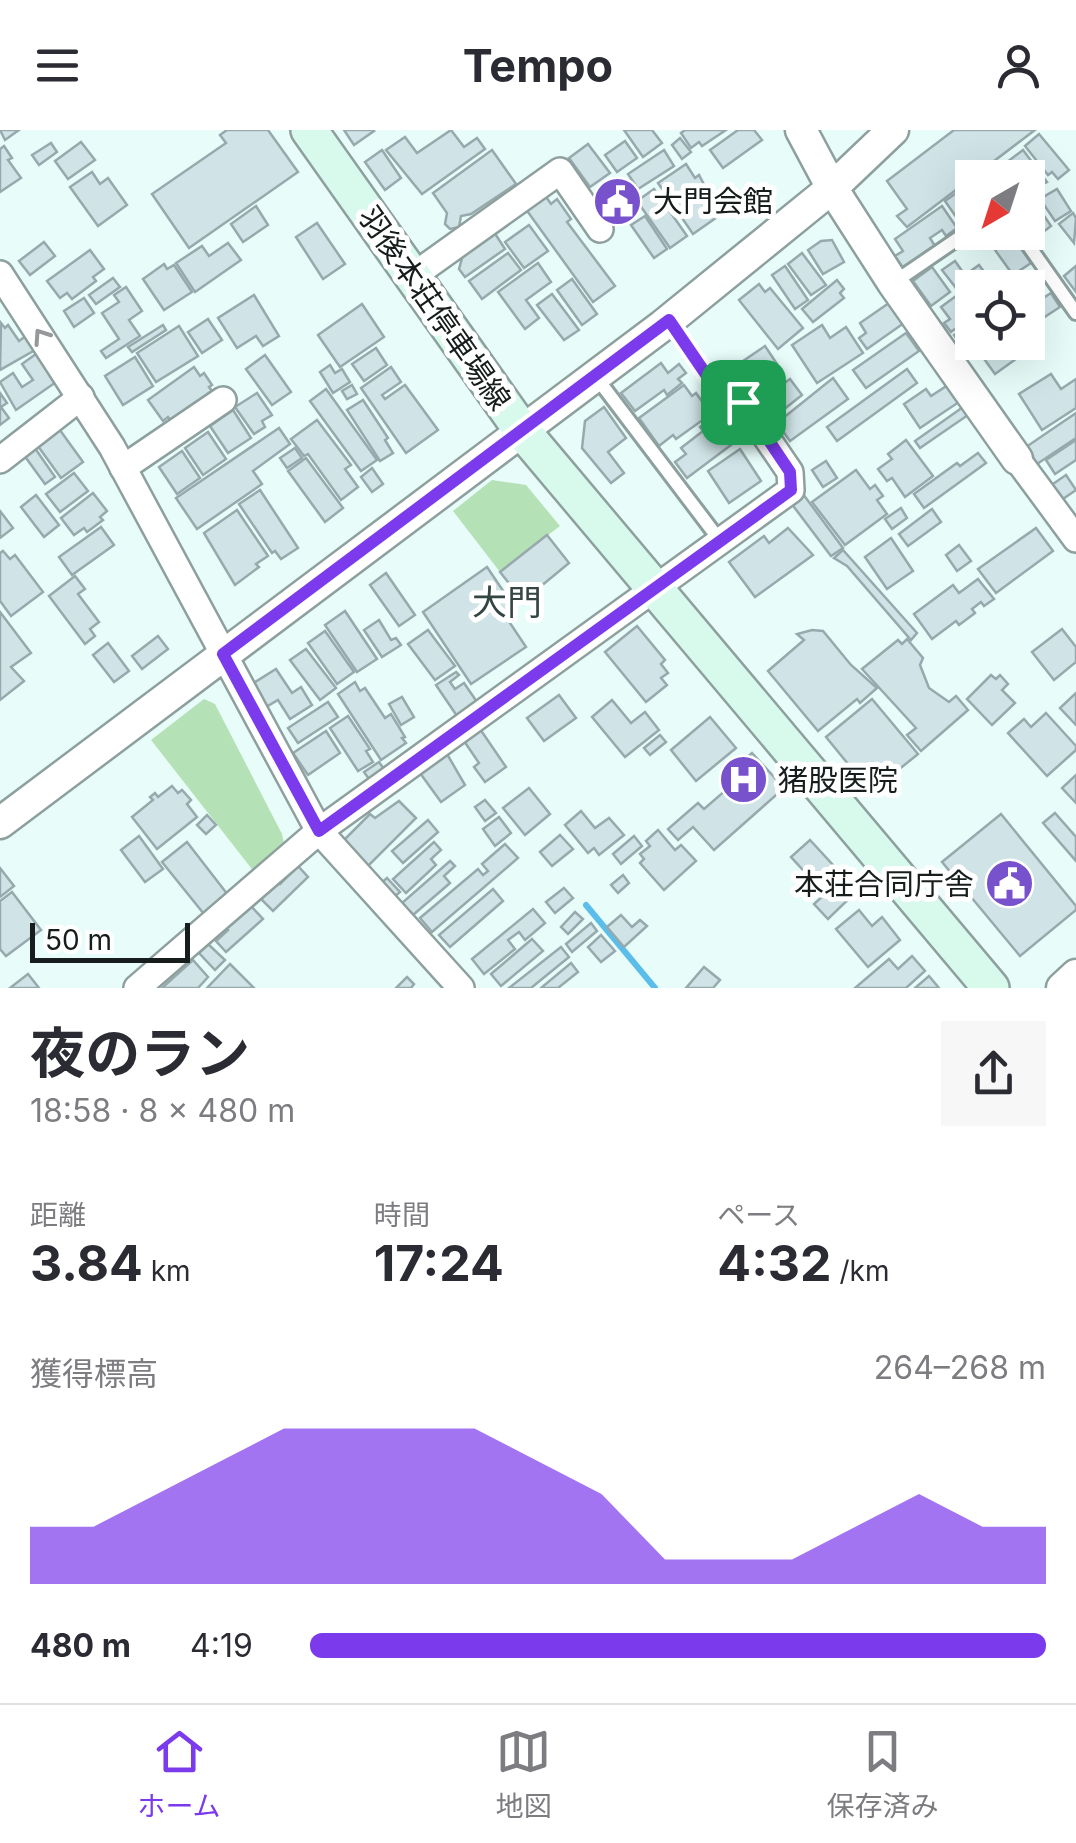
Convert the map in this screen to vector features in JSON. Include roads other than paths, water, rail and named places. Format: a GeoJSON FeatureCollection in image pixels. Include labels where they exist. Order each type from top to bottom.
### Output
{"type":"FeatureCollection","features":[{"type":"Feature","properties":{"kind":"main road","name":"羽後本荘停車場線"},"geometry":{"type":"LineString","coordinates":[[309,130],[523,432],[991,988]]}},
{"type":"Feature","properties":{"kind":"street"},"geometry":{"type":"LineString","coordinates":[[802,130],[832,188],[893,282],[1076,539]]}},
{"type":"Feature","properties":{"kind":"street"},"geometry":{"type":"LineString","coordinates":[[0,823],[669,320],[832,188],[893,130]]}},
{"type":"Feature","properties":{"kind":"street"},"geometry":{"type":"LineString","coordinates":[[413,276],[560,171],[600,229]]}},
{"type":"Feature","properties":{"kind":"street"},"geometry":{"type":"LineString","coordinates":[[0,274],[124,468],[319,831],[461,988]]}},
{"type":"Feature","properties":{"kind":"street"},"geometry":{"type":"LineString","coordinates":[[0,460],[81,397]]}},
{"type":"Feature","properties":{"kind":"street"},"geometry":{"type":"LineString","coordinates":[[124,468],[223,400]]}},
{"type":"Feature","properties":{"kind":"street"},"geometry":{"type":"LineString","coordinates":[[137,988],[319,831],[791,490],[790,472],[743,402]]}},
{"type":"Feature","properties":{"kind":"street"},"geometry":{"type":"LineString","coordinates":[[1062,988],[1076,975]]}},
{"type":"Feature","properties":{"kind":"lane"},"geometry":{"type":"LineString","coordinates":[[893,282],[955,240]]}},
{"type":"Feature","properties":{"kind":"lane"},"geometry":{"type":"LineString","coordinates":[[1032,250],[1076,313]]}},
{"type":"Feature","properties":{"kind":"lane"},"geometry":{"type":"LineString","coordinates":[[669,320],[718,392],[743,402]]}},
{"type":"Feature","properties":{"kind":"lane"},"geometry":{"type":"LineString","coordinates":[[596,376],[721,542]]}},
{"type":"Feature","properties":{"kind":"waterway"},"geometry":{"type":"LineString","coordinates":[[586,905],[655,988]]}},
{"type":"Feature","properties":{"kind":"place","name":"大門会館"},"geometry":{"type":"Point","coordinates":[618,201]}},
{"type":"Feature","properties":{"kind":"place","name":"猪股医院"},"geometry":{"type":"Point","coordinates":[743,780]}},
{"type":"Feature","properties":{"kind":"place","name":"本荘合同庁舎"},"geometry":{"type":"Point","coordinates":[1009,884]}},
{"type":"Feature","properties":{"kind":"district","name":"大門"},"geometry":{"type":"Point","coordinates":[507,602]}}]}
